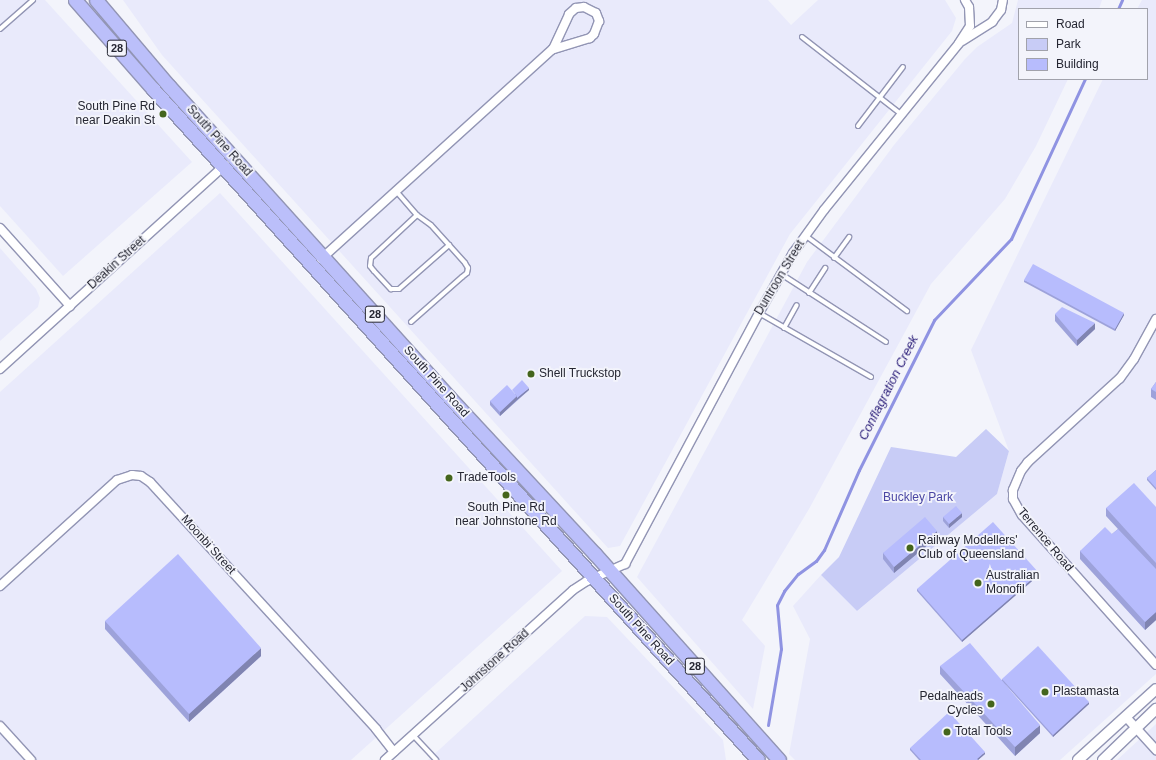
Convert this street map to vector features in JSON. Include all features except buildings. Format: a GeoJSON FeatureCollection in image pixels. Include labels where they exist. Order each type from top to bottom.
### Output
{"type":"FeatureCollection","features":[{"type":"Feature","properties":{"kind":"highway","name":"South Pine Road"},"geometry":{"type":"LineString","coordinates":[[75,0],[223,167],[758,760]]}},
{"type":"Feature","properties":{"kind":"highway","name":"South Pine Road"},"geometry":{"type":"LineString","coordinates":[[96,0],[233,158],[610,571],[779,760]]}},
{"type":"Feature","properties":{"kind":"street","name":"Duntroon Street"},"geometry":{"type":"LineString","coordinates":[[610,571],[622,566],[626,562],[759,313],[781,274],[806,236],[824,210],[959,43],[970,26],[969,7],[965,0]]}},
{"type":"Feature","properties":{"kind":"street"},"geometry":{"type":"LineString","coordinates":[[959,43],[992,22],[1001,10],[1003,0]]}},
{"type":"Feature","properties":{"kind":"street"},"geometry":{"type":"LineString","coordinates":[[313,267],[553,49],[569,14],[576,8],[584,7],[596,13],[599,21],[598,28],[590,38],[553,49]]}},
{"type":"Feature","properties":{"kind":"street","name":"Deakin Street"},"geometry":{"type":"LineString","coordinates":[[0,369],[233,158]]}},
{"type":"Feature","properties":{"kind":"street"},"geometry":{"type":"LineString","coordinates":[[0,228],[70,306]]}},
{"type":"Feature","properties":{"kind":"street","name":"Terrence Road"},"geometry":{"type":"LineString","coordinates":[[1156,319],[1134,359],[1120,378],[1028,462],[1021,471],[1013,490],[1013,499],[1022,515],[1156,665]]}},
{"type":"Feature","properties":{"kind":"street","name":"Moonbi Street"},"geometry":{"type":"LineString","coordinates":[[0,586],[117,480],[132,475],[141,476],[155,488],[376,729],[394,752]]}},
{"type":"Feature","properties":{"kind":"street","name":"Johnstone Road"},"geometry":{"type":"LineString","coordinates":[[385,760],[573,590],[593,578],[610,571]]}},
{"type":"Feature","properties":{"kind":"street"},"geometry":{"type":"LineString","coordinates":[[1078,760],[1156,689]]}},
{"type":"Feature","properties":{"kind":"street"},"geometry":{"type":"LineString","coordinates":[[1103,760],[1156,709]]}},
{"type":"Feature","properties":{"kind":"street"},"geometry":{"type":"LineString","coordinates":[[1126,717],[1156,750]]}},
{"type":"Feature","properties":{"kind":"street"},"geometry":{"type":"LineString","coordinates":[[0,726],[31,760]]}},
{"type":"Feature","properties":{"kind":"lane"},"geometry":{"type":"LineString","coordinates":[[0,29],[33,0]]}},
{"type":"Feature","properties":{"kind":"lane"},"geometry":{"type":"LineString","coordinates":[[802,36],[901,114]]}},
{"type":"Feature","properties":{"kind":"lane"},"geometry":{"type":"LineString","coordinates":[[858,126],[903,67]]}},
{"type":"Feature","properties":{"kind":"lane"},"geometry":{"type":"LineString","coordinates":[[396,191],[417,215],[432,225],[468,268],[466,272],[411,322]]}},
{"type":"Feature","properties":{"kind":"lane"},"geometry":{"type":"LineString","coordinates":[[417,215],[372,258],[370,266],[387,286],[391,289],[399,289],[449,245]]}},
{"type":"Feature","properties":{"kind":"lane"},"geometry":{"type":"LineString","coordinates":[[806,236],[907,311]]}},
{"type":"Feature","properties":{"kind":"lane"},"geometry":{"type":"LineString","coordinates":[[834,258],[849,237]]}},
{"type":"Feature","properties":{"kind":"lane"},"geometry":{"type":"LineString","coordinates":[[809,293],[825,268]]}},
{"type":"Feature","properties":{"kind":"lane"},"geometry":{"type":"LineString","coordinates":[[781,274],[886,342]]}},
{"type":"Feature","properties":{"kind":"lane"},"geometry":{"type":"LineString","coordinates":[[784,328],[797,304]]}},
{"type":"Feature","properties":{"kind":"lane"},"geometry":{"type":"LineString","coordinates":[[759,313],[871,377]]}},
{"type":"Feature","properties":{"kind":"lane"},"geometry":{"type":"LineString","coordinates":[[413,735],[436,760]]}},
{"type":"Feature","properties":{"kind":"shaded area"},"geometry":{"type":"Polygon","coordinates":[[[0,0],[45,0],[192,162],[63,276],[0,206],[0,0]]]}},
{"type":"Feature","properties":{"kind":"shaded area"},"geometry":{"type":"Polygon","coordinates":[[[123,0],[768,0],[791,25],[818,0],[945,0],[956,18],[952,31],[790,234],[620,546],[608,548],[162,55],[123,0]]]}},
{"type":"Feature","properties":{"kind":"shaded area"},"geometry":{"type":"Polygon","coordinates":[[[1018,0],[1102,0],[1099,8],[1018,8],[1018,80],[1068,80],[1036,146],[1005,199],[931,284],[809,509],[742,620],[765,646],[753,709],[637,577],[807,262],[894,145],[965,59],[977,47],[1012,23],[1018,0]]]}},
{"type":"Feature","properties":{"kind":"shaded area"},"geometry":{"type":"Polygon","coordinates":[[[1142,0],[1156,0],[1156,674],[1060,760],[795,760],[789,754],[810,639],[793,606],[821,575],[857,611],[997,494],[1009,451],[971,350],[1103,80],[1148,80],[1148,8],[1138,8],[1142,0]]]}},
{"type":"Feature","properties":{"kind":"shaded area"},"geometry":{"type":"Polygon","coordinates":[[[220,193],[562,571],[351,760],[0,760],[0,392],[220,193]]]}},
{"type":"Feature","properties":{"kind":"shaded area"},"geometry":{"type":"Polygon","coordinates":[[[0,248],[36,289],[40,298],[38,307],[0,341],[0,248]]]}},
{"type":"Feature","properties":{"kind":"shaded area"},"geometry":{"type":"Polygon","coordinates":[[[585,616],[607,617],[723,740],[726,760],[428,760],[585,616]]]}},
{"type":"Feature","properties":{"kind":"shaded area"},"geometry":{"type":"Polygon","coordinates":[[[1156,724],[1156,760],[1117,760],[1156,724]]]}},
{"type":"Feature","properties":{"kind":"green space","name":"Buckley Park"},"geometry":{"type":"Polygon","coordinates":[[[986,429],[1009,451],[997,494],[857,611],[821,575],[839,557],[891,447],[956,457],[986,429]]]}},
{"type":"Feature","properties":{"kind":"waterway","name":"Conflagration Creek"},"geometry":{"type":"LineString","coordinates":[[1118,8],[1122,0]]}},
{"type":"Feature","properties":{"kind":"waterway","name":"Conflagration Creek"},"geometry":{"type":"LineString","coordinates":[[768,725],[781,649],[777,605],[784,591],[798,574],[816,561],[824,550],[859,470],[934,320],[1011,239],[1085,80]]}},
{"type":"Feature","properties":{"kind":"place","name":"South Pine Rd near Deakin St"},"geometry":{"type":"Point","coordinates":[163,114]}},
{"type":"Feature","properties":{"kind":"place","name":"Shell Truckstop"},"geometry":{"type":"Point","coordinates":[531,374]}},
{"type":"Feature","properties":{"kind":"place","name":"TradeTools"},"geometry":{"type":"Point","coordinates":[449,478]}},
{"type":"Feature","properties":{"kind":"place","name":"South Pine Rd near Johnstone Rd"},"geometry":{"type":"Point","coordinates":[506,495]}},
{"type":"Feature","properties":{"kind":"place","name":"Railway Modellers' Club of Queensland"},"geometry":{"type":"Point","coordinates":[910,548]}},
{"type":"Feature","properties":{"kind":"place","name":"Australian Monofil"},"geometry":{"type":"Point","coordinates":[978,583]}},
{"type":"Feature","properties":{"kind":"place","name":"Plastamasta"},"geometry":{"type":"Point","coordinates":[1045,692]}},
{"type":"Feature","properties":{"kind":"place","name":"Pedalheads Cycles"},"geometry":{"type":"Point","coordinates":[991,704]}},
{"type":"Feature","properties":{"kind":"place","name":"Total Tools"},"geometry":{"type":"Point","coordinates":[947,732]}}]}
